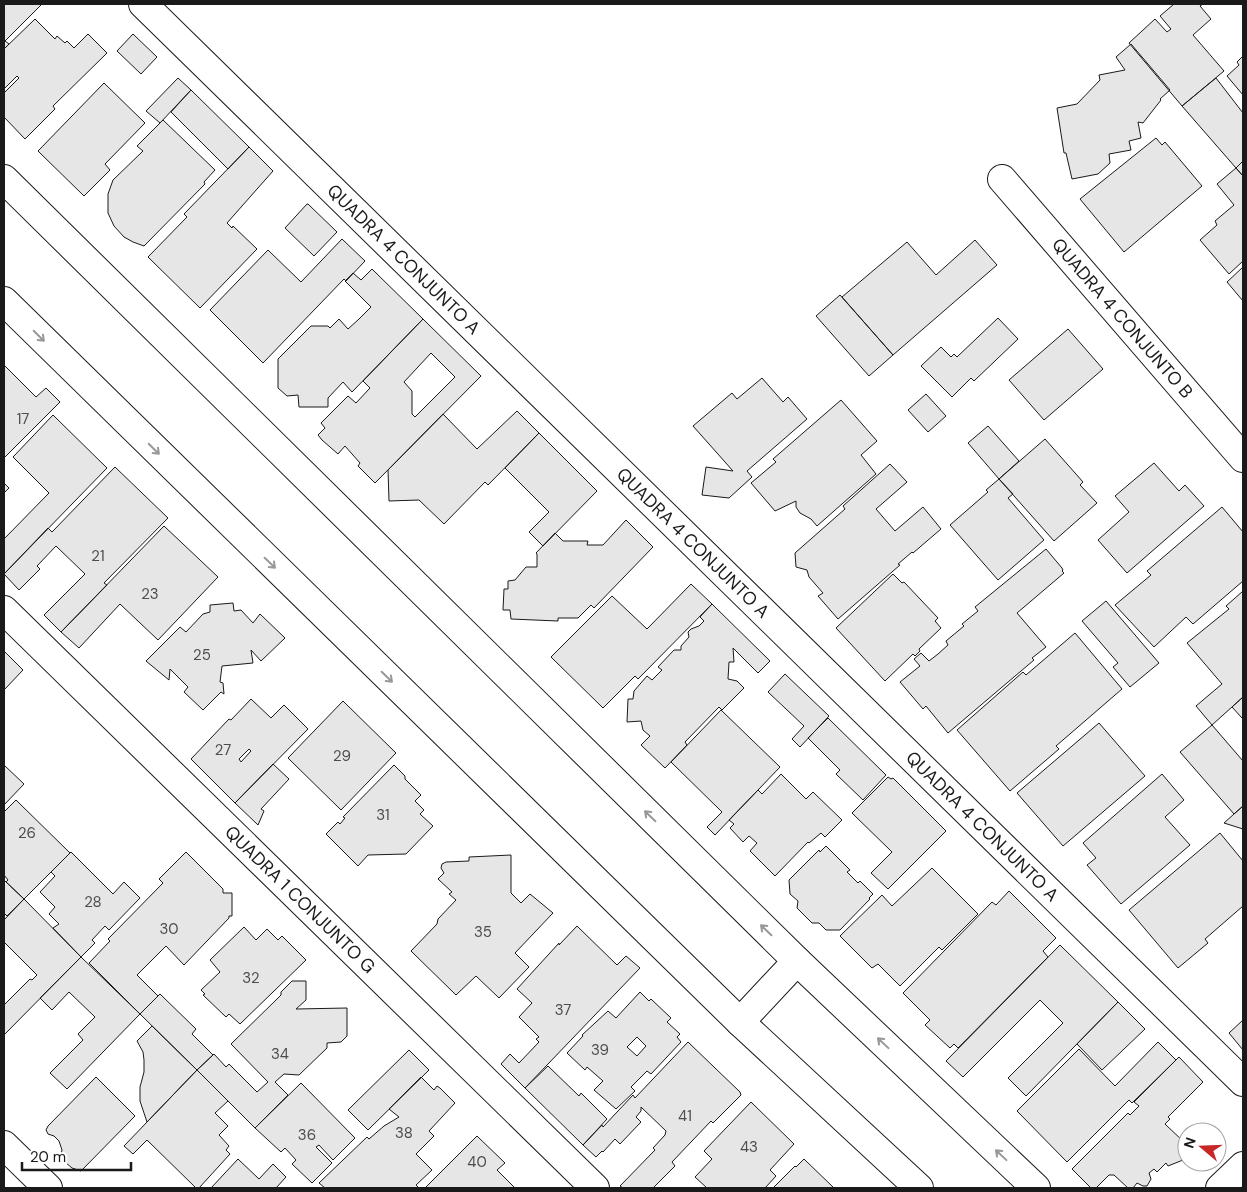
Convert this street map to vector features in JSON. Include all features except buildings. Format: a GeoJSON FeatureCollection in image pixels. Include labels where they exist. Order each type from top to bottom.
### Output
{"type":"FeatureCollection","features":[{"type":"Feature","properties":{"kind":"street","name":"QUADRA 4 CONJUNTO A"},"geometry":{"type":"LineString","coordinates":[[143,4],[1243,1082]]}},
{"type":"Feature","properties":{"kind":"street"},"geometry":{"type":"LineString","coordinates":[[4,179],[797,961],[1036,1188]]}},
{"type":"Feature","properties":{"kind":"street","name":"QUADRA 4 CONJUNTO B"},"geometry":{"type":"LineString","coordinates":[[1002,179],[1243,458]]}},
{"type":"Feature","properties":{"kind":"street"},"geometry":{"type":"LineString","coordinates":[[4,301],[740,1022],[919,1188]]}},
{"type":"Feature","properties":{"kind":"street","name":"QUADRA 1 CONJUNTO G"},"geometry":{"type":"LineString","coordinates":[[4,610],[595,1188]]}},
{"type":"Feature","properties":{"kind":"street"},"geometry":{"type":"LineString","coordinates":[[740,1022],[797,961]]}},
{"type":"Feature","properties":{"kind":"street"},"geometry":{"type":"LineString","coordinates":[[4,1145],[48,1188]]}},
{"type":"Feature","properties":{"kind":"street"},"geometry":{"type":"LineString","coordinates":[[1220,1188],[1243,1166]]}}]}
